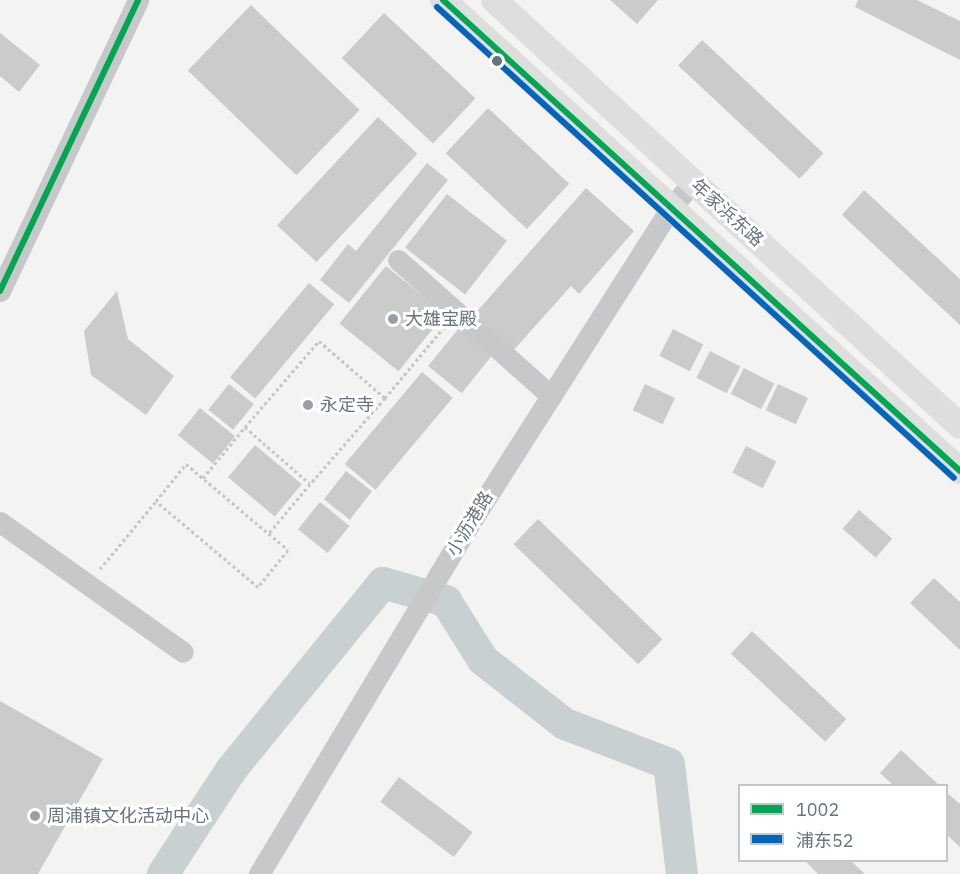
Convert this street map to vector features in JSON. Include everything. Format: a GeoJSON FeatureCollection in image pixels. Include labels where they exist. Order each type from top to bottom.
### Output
{"type":"FeatureCollection","features":[{"type":"Feature","properties":{"kind":"main road","name":"年家浜东路"},"geometry":{"type":"LineString","coordinates":[[443,0],[960,471]]}},
{"type":"Feature","properties":{"kind":"main road","name":"年家浜东路"},"geometry":{"type":"LineString","coordinates":[[494,0],[960,426]]}},
{"type":"Feature","properties":{"kind":"street"},"geometry":{"type":"LineString","coordinates":[[0,291],[138,0]]}},
{"type":"Feature","properties":{"kind":"street","name":"小沥港路"},"geometry":{"type":"LineString","coordinates":[[259,874],[472,520],[671,208],[693,182]]}},
{"type":"Feature","properties":{"kind":"street"},"geometry":{"type":"LineString","coordinates":[[398,260],[551,396]]}},
{"type":"Feature","properties":{"kind":"street"},"geometry":{"type":"LineString","coordinates":[[0,522],[183,652]]}},
{"type":"Feature","properties":{"kind":"path"},"geometry":{"type":"LineString","coordinates":[[269,533],[456,312]]}},
{"type":"Feature","properties":{"kind":"path"},"geometry":{"type":"LineString","coordinates":[[202,478],[319,341],[385,398]]}},
{"type":"Feature","properties":{"kind":"path"},"geometry":{"type":"LineString","coordinates":[[245,427],[310,484]]}},
{"type":"Feature","properties":{"kind":"path"},"geometry":{"type":"LineString","coordinates":[[87,584],[186,464],[288,550],[258,587],[156,501]]}},
{"type":"Feature","properties":{"kind":"building"},"geometry":{"type":"Polygon","coordinates":[[[610,0],[658,0],[637,24],[610,0]]]}},
{"type":"Feature","properties":{"kind":"building"},"geometry":{"type":"Polygon","coordinates":[[[858,0],[917,0],[960,21],[960,60],[855,7],[858,0]]]}},
{"type":"Feature","properties":{"kind":"building"},"geometry":{"type":"Polygon","coordinates":[[[251,5],[360,110],[296,175],[188,70],[251,5]]]}},
{"type":"Feature","properties":{"kind":"building"},"geometry":{"type":"Polygon","coordinates":[[[384,13],[475,98],[433,144],[342,58],[384,13]]]}},
{"type":"Feature","properties":{"kind":"building"},"geometry":{"type":"Polygon","coordinates":[[[0,33],[40,65],[19,92],[0,76],[0,33]]]}},
{"type":"Feature","properties":{"kind":"building"},"geometry":{"type":"Polygon","coordinates":[[[702,40],[823,153],[800,179],[678,66],[702,40]]]}},
{"type":"Feature","properties":{"kind":"building"},"geometry":{"type":"Polygon","coordinates":[[[488,108],[569,184],[527,229],[446,153],[488,108]]]}},
{"type":"Feature","properties":{"kind":"building"},"geometry":{"type":"Polygon","coordinates":[[[378,117],[417,154],[317,262],[277,225],[378,117]]]}},
{"type":"Feature","properties":{"kind":"building"},"geometry":{"type":"Polygon","coordinates":[[[427,163],[448,180],[349,303],[320,280],[348,244],[356,251],[427,163]]]}},
{"type":"Feature","properties":{"kind":"building"},"geometry":{"type":"Polygon","coordinates":[[[586,188],[634,231],[579,294],[571,286],[512,352],[472,317],[586,188]]]}},
{"type":"Feature","properties":{"kind":"building"},"geometry":{"type":"Polygon","coordinates":[[[864,190],[960,279],[960,325],[842,215],[864,190]]]}},
{"type":"Feature","properties":{"kind":"building"},"geometry":{"type":"Polygon","coordinates":[[[447,194],[507,241],[465,294],[405,248],[447,194]]]}},
{"type":"Feature","properties":{"kind":"building","name":"大雄宝殿"},"geometry":{"type":"Polygon","coordinates":[[[386,266],[445,314],[398,371],[339,324],[386,266]]]}},
{"type":"Feature","properties":{"kind":"building"},"geometry":{"type":"Polygon","coordinates":[[[309,283],[334,304],[255,398],[230,377],[309,283]]]}},
{"type":"Feature","properties":{"kind":"building"},"geometry":{"type":"Polygon","coordinates":[[[117,291],[128,339],[174,376],[146,415],[91,375],[84,331],[117,291]]]}},
{"type":"Feature","properties":{"kind":"building"},"geometry":{"type":"Polygon","coordinates":[[[459,328],[492,355],[462,393],[428,366],[459,328]]]}},
{"type":"Feature","properties":{"kind":"building"},"geometry":{"type":"Polygon","coordinates":[[[673,329],[703,344],[690,371],[659,356],[673,329]]]}},
{"type":"Feature","properties":{"kind":"building"},"geometry":{"type":"Polygon","coordinates":[[[710,351],[740,366],[727,393],[696,378],[710,351]]]}},
{"type":"Feature","properties":{"kind":"building"},"geometry":{"type":"Polygon","coordinates":[[[744,368],[774,383],[761,409],[731,394],[744,368]]]}},
{"type":"Feature","properties":{"kind":"building"},"geometry":{"type":"Polygon","coordinates":[[[422,372],[453,398],[376,490],[345,464],[422,372]]]}},
{"type":"Feature","properties":{"kind":"building"},"geometry":{"type":"Polygon","coordinates":[[[229,384],[254,404],[233,430],[208,410],[229,384]]]}},
{"type":"Feature","properties":{"kind":"building"},"geometry":{"type":"Polygon","coordinates":[[[645,384],[675,398],[663,424],[633,410],[645,384]]]}},
{"type":"Feature","properties":{"kind":"building"},"geometry":{"type":"Polygon","coordinates":[[[778,384],[808,398],[796,424],[766,410],[778,384]]]}},
{"type":"Feature","properties":{"kind":"building"},"geometry":{"type":"Polygon","coordinates":[[[200,408],[235,436],[213,464],[178,435],[200,408]]]}},
{"type":"Feature","properties":{"kind":"building"},"geometry":{"type":"Polygon","coordinates":[[[255,445],[302,484],[275,516],[228,477],[255,445]]]}},
{"type":"Feature","properties":{"kind":"building"},"geometry":{"type":"Polygon","coordinates":[[[746,446],[776,461],[763,488],[732,473],[746,446]]]}},
{"type":"Feature","properties":{"kind":"building"},"geometry":{"type":"Polygon","coordinates":[[[346,471],[372,491],[350,520],[324,499],[346,471]]]}},
{"type":"Feature","properties":{"kind":"building"},"geometry":{"type":"Polygon","coordinates":[[[320,502],[350,526],[328,553],[298,529],[320,502]]]}},
{"type":"Feature","properties":{"kind":"building"},"geometry":{"type":"Polygon","coordinates":[[[859,510],[892,539],[876,558],[843,529],[859,510]]]}},
{"type":"Feature","properties":{"kind":"building"},"geometry":{"type":"Polygon","coordinates":[[[538,519],[662,639],[638,664],[514,544],[538,519]]]}},
{"type":"Feature","properties":{"kind":"building"},"geometry":{"type":"Polygon","coordinates":[[[934,578],[960,602],[960,650],[910,603],[934,578]]]}},
{"type":"Feature","properties":{"kind":"building"},"geometry":{"type":"Polygon","coordinates":[[[752,631],[846,719],[825,742],[731,654],[752,631]]]}},
{"type":"Feature","properties":{"kind":"building","name":"周浦镇文化活动中心"},"geometry":{"type":"Polygon","coordinates":[[[0,701],[103,759],[38,874],[0,874],[0,701]]]}},
{"type":"Feature","properties":{"kind":"building"},"geometry":{"type":"Polygon","coordinates":[[[901,750],[938,784],[892,784],[880,773],[901,750]]]}},
{"type":"Feature","properties":{"kind":"building"},"geometry":{"type":"Polygon","coordinates":[[[399,777],[472,832],[454,857],[380,802],[399,777]]]}},
{"type":"Feature","properties":{"kind":"building"},"geometry":{"type":"Polygon","coordinates":[[[948,794],[960,804],[960,847],[948,836],[948,794]]]}},
{"type":"Feature","properties":{"kind":"building"},"geometry":{"type":"Polygon","coordinates":[[[806,862],[852,862],[865,874],[818,874],[806,862]]]}},
{"type":"Feature","properties":{"kind":"waterway"},"geometry":{"type":"LineString","coordinates":[[163,874],[231,770],[383,583],[446,601],[483,660],[565,724],[669,764],[682,874]]}},
{"type":"Feature","properties":{"kind":"transit line","name":"1002"},"geometry":{"type":"LineString","coordinates":[[0,291],[138,0]]}},
{"type":"Feature","properties":{"kind":"transit line","name":"1002"},"geometry":{"type":"LineString","coordinates":[[443,0],[960,471]]}},
{"type":"Feature","properties":{"kind":"transit line","name":"浦东52"},"geometry":{"type":"LineString","coordinates":[[437,7],[954,478]]}},
{"type":"Feature","properties":{"kind":"place","name":"大雄宝殿"},"geometry":{"type":"Point","coordinates":[393,319]}},
{"type":"Feature","properties":{"kind":"place","name":"永定寺"},"geometry":{"type":"Point","coordinates":[308,405]}},
{"type":"Feature","properties":{"kind":"place","name":"周浦镇文化活动中心"},"geometry":{"type":"Point","coordinates":[35,816]}}]}
